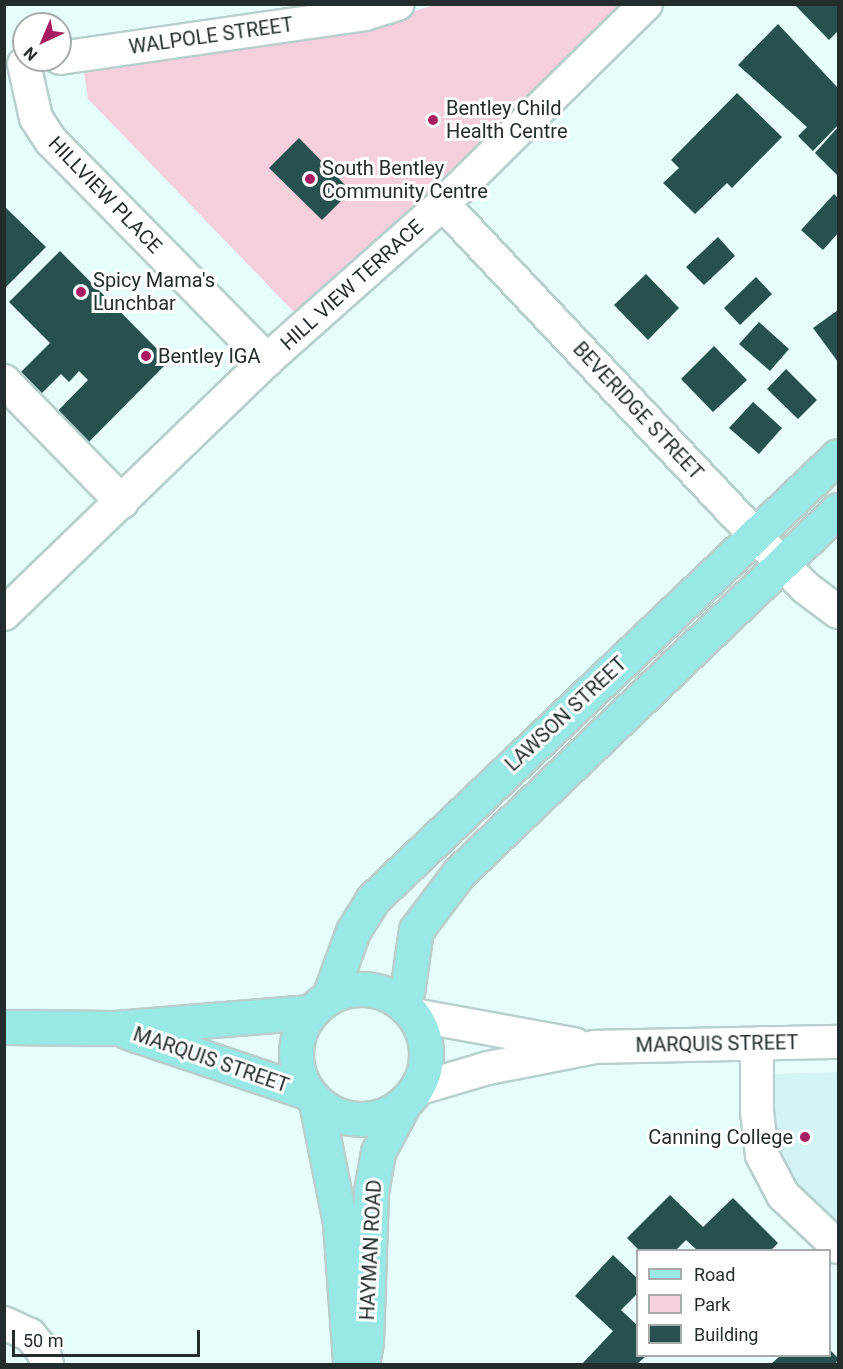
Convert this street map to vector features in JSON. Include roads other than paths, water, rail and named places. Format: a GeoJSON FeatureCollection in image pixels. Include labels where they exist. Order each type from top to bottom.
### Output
{"type":"FeatureCollection","features":[{"type":"Feature","properties":{"kind":"main road","name":"LAWSON STREET"},"geometry":{"type":"LineString","coordinates":[[319,1005],[353,931],[373,899],[838,456]]}},
{"type":"Feature","properties":{"kind":"main road","name":"LAWSON STREET"},"geometry":{"type":"LineString","coordinates":[[409,1011],[416,930],[459,873],[838,510]]}},
{"type":"Feature","properties":{"kind":"main road"},"geometry":{"type":"LineString","coordinates":[[368,989],[388,994],[409,1011],[423,1032],[426,1052],[424,1071],[410,1097],[382,1116],[359,1120],[336,1115],[311,1097],[296,1064],[298,1037],[319,1005],[348,990],[368,989]]}},
{"type":"Feature","properties":{"kind":"main road","name":"MARQUIS STREET"},"geometry":{"type":"LineString","coordinates":[[4,1027],[115,1028],[319,1005]]}},
{"type":"Feature","properties":{"kind":"main road","name":"MARQUIS STREET"},"geometry":{"type":"LineString","coordinates":[[115,1028],[311,1097]]}},
{"type":"Feature","properties":{"kind":"main road","name":"HAYMAN ROAD"},"geometry":{"type":"LineString","coordinates":[[311,1097],[340,1222],[346,1341],[351,1365]]}},
{"type":"Feature","properties":{"kind":"main road","name":"HAYMAN ROAD"},"geometry":{"type":"LineString","coordinates":[[362,1365],[366,1341],[371,1192],[378,1152],[410,1097]]}},
{"type":"Feature","properties":{"kind":"street","name":"WALPOLE STREET"},"geometry":{"type":"LineString","coordinates":[[72,56],[365,14],[397,4]]}},
{"type":"Feature","properties":{"kind":"street","name":"HILL VIEW TERRACE"},"geometry":{"type":"LineString","coordinates":[[5,611],[122,502],[267,360],[443,204],[646,4]]}},
{"type":"Feature","properties":{"kind":"street","name":"HILLVIEW PLACE"},"geometry":{"type":"LineString","coordinates":[[27,72],[36,118],[51,141],[267,360]]}},
{"type":"Feature","properties":{"kind":"street","name":"BEVERIDGE STREET"},"geometry":{"type":"LineString","coordinates":[[443,204],[782,564],[806,588],[838,612]]}},
{"type":"Feature","properties":{"kind":"street"},"geometry":{"type":"LineString","coordinates":[[4,381],[122,502]]}},
{"type":"Feature","properties":{"kind":"street","name":"MARQUIS STREET"},"geometry":{"type":"LineString","coordinates":[[409,1011],[595,1047]]}},
{"type":"Feature","properties":{"kind":"street","name":"MARQUIS STREET"},"geometry":{"type":"LineString","coordinates":[[410,1097],[488,1068],[595,1047],[838,1042]]}},
{"type":"Feature","properties":{"kind":"street"},"geometry":{"type":"LineString","coordinates":[[762,1043],[757,1057],[757,1111],[762,1155],[774,1172],[783,1196],[838,1247]]}},
{"type":"Feature","properties":{"kind":"street"},"geometry":{"type":"LineString","coordinates":[[774,1172],[796,1181],[838,1220]]}},
{"type":"Feature","properties":{"kind":"street"},"geometry":{"type":"LineString","coordinates":[[4,1323],[30,1335],[47,1365]]}},
{"type":"Feature","properties":{"kind":"place","name":"Bentley Child Health Centre"},"geometry":{"type":"Point","coordinates":[433,120]}},
{"type":"Feature","properties":{"kind":"place","name":"South Bentley Community Centre"},"geometry":{"type":"Point","coordinates":[310,179]}},
{"type":"Feature","properties":{"kind":"place","name":"Spicy Mama's Lunchbar"},"geometry":{"type":"Point","coordinates":[81,292]}},
{"type":"Feature","properties":{"kind":"place","name":"Bentley IGA"},"geometry":{"type":"Point","coordinates":[146,356]}},
{"type":"Feature","properties":{"kind":"place","name":"Canning College"},"geometry":{"type":"Point","coordinates":[805,1137]}}]}
